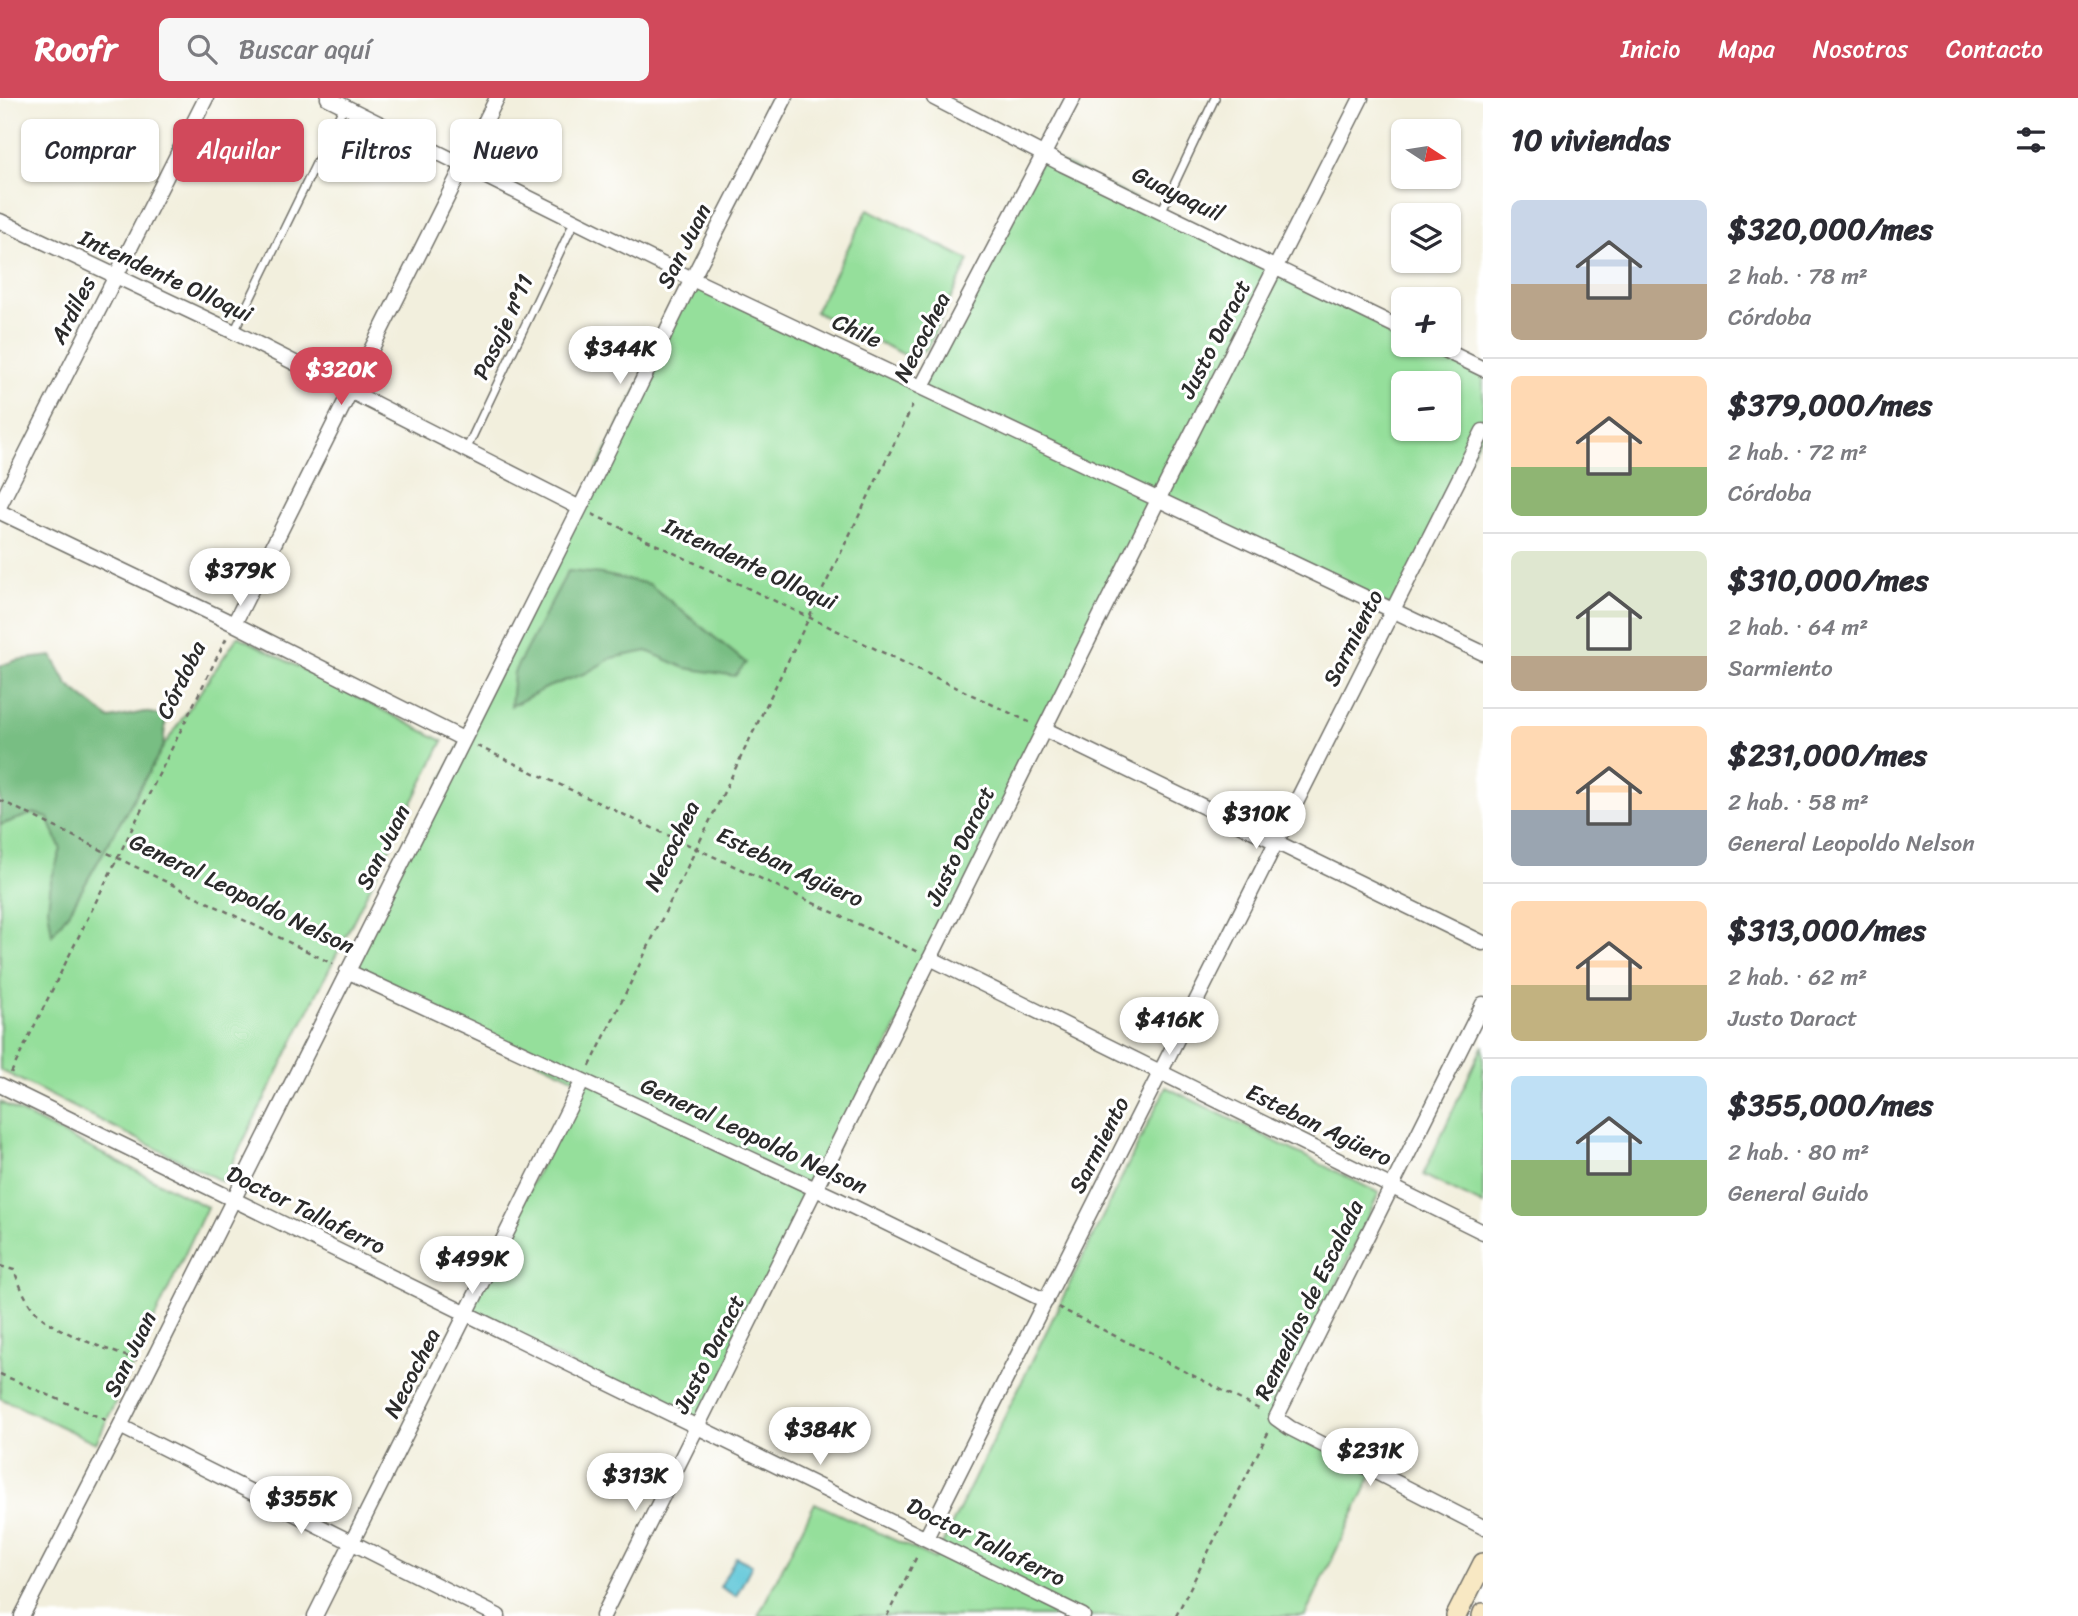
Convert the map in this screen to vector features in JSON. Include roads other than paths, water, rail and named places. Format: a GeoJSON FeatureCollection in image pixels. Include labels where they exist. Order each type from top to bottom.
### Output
{"type":"FeatureCollection","features":[{"type":"Feature","properties":{"kind":"street","name":"Ardiles"},"geometry":{"type":"LineString","coordinates":[[0,505],[206,98]]}},
{"type":"Feature","properties":{"kind":"street","name":"Chile"},"geometry":{"type":"LineString","coordinates":[[328,98],[450,158]]}},
{"type":"Feature","properties":{"kind":"street","name":"Córdoba"},"geometry":{"type":"LineString","coordinates":[[486,119],[497,98]]}},
{"type":"Feature","properties":{"kind":"street","name":"San Juan"},"geometry":{"type":"LineString","coordinates":[[22,1616],[120,1426],[692,279],[785,98]]}},
{"type":"Feature","properties":{"kind":"street","name":"Guayaquil"},"geometry":{"type":"LineString","coordinates":[[934,98],[1391,324]]}},
{"type":"Feature","properties":{"kind":"street","name":"Necochea"},"geometry":{"type":"LineString","coordinates":[[922,386],[1073,98]]}},
{"type":"Feature","properties":{"kind":"street","name":"Justo Daract"},"geometry":{"type":"LineString","coordinates":[[603,1616],[1361,98]]}},
{"type":"Feature","properties":{"kind":"street","name":"Córdoba"},"geometry":{"type":"LineString","coordinates":[[234,624],[454,182]]}},
{"type":"Feature","properties":{"kind":"street","name":"Chile"},"geometry":{"type":"LineString","coordinates":[[498,182],[692,279],[1483,653]]}},
{"type":"Feature","properties":{"kind":"street","name":"Intendente Olloqui"},"geometry":{"type":"LineString","coordinates":[[0,221],[234,332],[580,508]]}},
{"type":"Feature","properties":{"kind":"street"},"geometry":{"type":"LineString","coordinates":[[1458,357],[1483,369]]}},
{"type":"Feature","properties":{"kind":"street","name":"Sarmiento"},"geometry":{"type":"LineString","coordinates":[[926,1538],[1483,431]]}},
{"type":"Feature","properties":{"kind":"street"},"geometry":{"type":"LineString","coordinates":[[0,512],[234,624],[463,739]]}},
{"type":"Feature","properties":{"kind":"street"},"geometry":{"type":"LineString","coordinates":[[1044,729],[1483,943]]}},
{"type":"Feature","properties":{"kind":"street","name":"Esteban Agüero"},"geometry":{"type":"LineString","coordinates":[[930,958],[1483,1232]]}},
{"type":"Feature","properties":{"kind":"street","name":"General Leopoldo Nelson"},"geometry":{"type":"LineString","coordinates":[[346,971],[1046,1301]]}},
{"type":"Feature","properties":{"kind":"street","name":"Remedios de Escalada"},"geometry":{"type":"LineString","coordinates":[[1483,1004],[1276,1418],[1483,1527]]}},
{"type":"Feature","properties":{"kind":"street","name":"Necochea"},"geometry":{"type":"LineString","coordinates":[[315,1616],[582,1082]]}},
{"type":"Feature","properties":{"kind":"street","name":"Doctor Tallaferro"},"geometry":{"type":"LineString","coordinates":[[2,1086],[1083,1616]]}},
{"type":"Feature","properties":{"kind":"street"},"geometry":{"type":"LineString","coordinates":[[120,1426],[498,1616]]}},
{"type":"Feature","properties":{"kind":"street"},"geometry":{"type":"LineString","coordinates":[[1456,1616],[1483,1563]]}},
{"type":"Feature","properties":{"kind":"lane"},"geometry":{"type":"LineString","coordinates":[[1162,210],[1214,98]]}},
{"type":"Feature","properties":{"kind":"lane"},"geometry":{"type":"LineString","coordinates":[[234,332],[345,106]]}},
{"type":"Feature","properties":{"kind":"lane","name":"Pasaje nº11"},"geometry":{"type":"LineString","coordinates":[[466,452],[575,220]]}},
{"type":"Feature","properties":{"kind":"water"},"geometry":{"type":"Polygon","coordinates":[[[736,1557],[752,1565],[736,1596],[720,1587],[736,1557]]]}}]}
